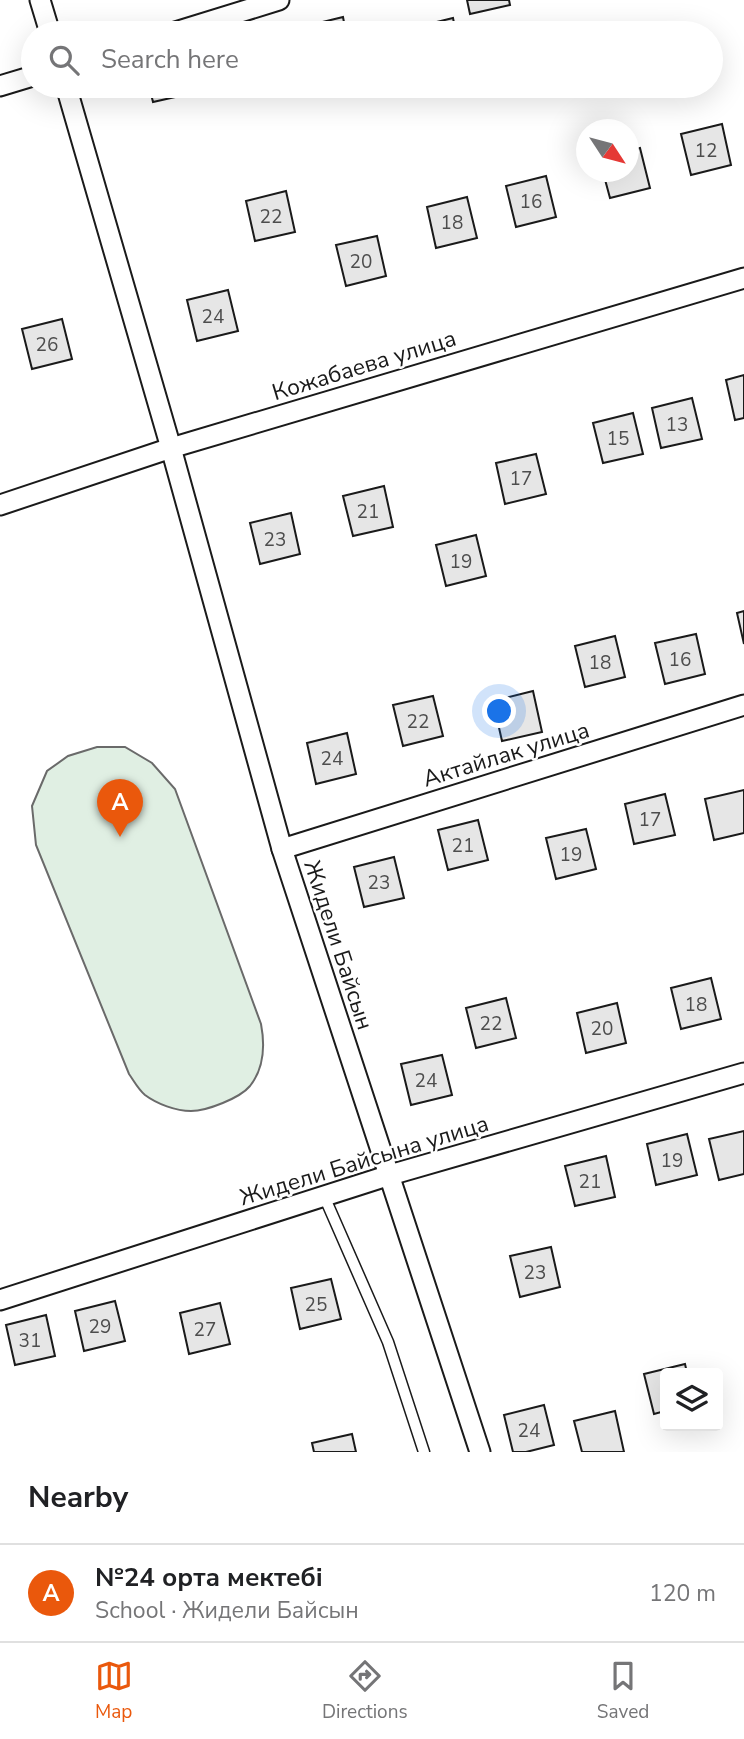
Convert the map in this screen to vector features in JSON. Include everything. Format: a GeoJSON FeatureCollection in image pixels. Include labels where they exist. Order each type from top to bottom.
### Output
{"type":"FeatureCollection","features":[{"type":"Feature","properties":{"kind":"street"},"geometry":{"type":"LineString","coordinates":[[40,0],[46,21]]}},
{"type":"Feature","properties":{"kind":"street"},"geometry":{"type":"LineString","coordinates":[[211,21],[279,0]]}},
{"type":"Feature","properties":{"kind":"street"},"geometry":{"type":"LineString","coordinates":[[0,86],[21,80]]}},
{"type":"Feature","properties":{"kind":"street","name":"Жидели Байсын"},"geometry":{"type":"LineString","coordinates":[[69,98],[171,448],[282,849],[480,1452]]}},
{"type":"Feature","properties":{"kind":"street","name":"Кожабаева улица"},"geometry":{"type":"LineString","coordinates":[[0,505],[171,448],[744,278]]}},
{"type":"Feature","properties":{"kind":"street","name":"Актайлак улица"},"geometry":{"type":"LineString","coordinates":[[282,849],[744,705]]}},
{"type":"Feature","properties":{"kind":"street","name":"Жидели Байсына улица"},"geometry":{"type":"LineString","coordinates":[[0,1300],[390,1175],[744,1073]]}},
{"type":"Feature","properties":{"kind":"lane"},"geometry":{"type":"LineString","coordinates":[[324,1196],[388,1342],[424,1452]]}},
{"type":"Feature","properties":{"kind":"green space"},"geometry":{"type":"Polygon","coordinates":[[[97,747],[125,747],[152,763],[175,789],[261,1024],[263,1056],[255,1079],[239,1095],[214,1106],[191,1111],[173,1108],[150,1098],[136,1085],[129,1074],[36,845],[32,806],[47,771],[68,756],[97,747]]]}},
{"type":"Feature","properties":{"kind":"building"},"geometry":{"type":"Polygon","coordinates":[[[467,0],[509,0],[510,5],[470,14],[467,0]]]}},
{"type":"Feature","properties":{"kind":"building"},"geometry":{"type":"Polygon","coordinates":[[[343,17],[344,21],[327,21],[343,17]]]}},
{"type":"Feature","properties":{"kind":"building"},"geometry":{"type":"Polygon","coordinates":[[[152,98],[171,98],[153,102],[152,98]]]}},
{"type":"Feature","properties":{"kind":"building"},"geometry":{"type":"Polygon","coordinates":[[[722,124],[731,165],[691,175],[681,134],[722,124]]]}},
{"type":"Feature","properties":{"kind":"building"},"geometry":{"type":"Polygon","coordinates":[[[639,148],[650,188],[610,198],[606,182],[639,182],[639,148]]]}},
{"type":"Feature","properties":{"kind":"building"},"geometry":{"type":"Polygon","coordinates":[[[546,176],[556,217],[516,227],[506,186],[546,176]]]}},
{"type":"Feature","properties":{"kind":"building"},"geometry":{"type":"Polygon","coordinates":[[[286,191],[295,232],[255,241],[246,201],[286,191]]]}},
{"type":"Feature","properties":{"kind":"building"},"geometry":{"type":"Polygon","coordinates":[[[467,197],[477,238],[436,248],[427,207],[467,197]]]}},
{"type":"Feature","properties":{"kind":"building"},"geometry":{"type":"Polygon","coordinates":[[[377,236],[386,276],[346,286],[336,245],[377,236]]]}},
{"type":"Feature","properties":{"kind":"building"},"geometry":{"type":"Polygon","coordinates":[[[228,290],[238,331],[197,341],[187,300],[228,290]]]}},
{"type":"Feature","properties":{"kind":"building"},"geometry":{"type":"Polygon","coordinates":[[[62,319],[72,359],[32,369],[22,329],[62,319]]]}},
{"type":"Feature","properties":{"kind":"building"},"geometry":{"type":"Polygon","coordinates":[[[744,375],[744,418],[735,420],[726,380],[744,375]]]}},
{"type":"Feature","properties":{"kind":"building"},"geometry":{"type":"Polygon","coordinates":[[[692,398],[702,439],[661,448],[652,408],[692,398]]]}},
{"type":"Feature","properties":{"kind":"building"},"geometry":{"type":"Polygon","coordinates":[[[633,413],[643,454],[603,463],[593,423],[633,413]]]}},
{"type":"Feature","properties":{"kind":"building"},"geometry":{"type":"Polygon","coordinates":[[[536,454],[546,494],[505,504],[496,463],[536,454]]]}},
{"type":"Feature","properties":{"kind":"building"},"geometry":{"type":"Polygon","coordinates":[[[384,486],[393,527],[353,536],[343,496],[384,486]]]}},
{"type":"Feature","properties":{"kind":"building"},"geometry":{"type":"Polygon","coordinates":[[[291,513],[300,554],[260,564],[250,523],[291,513]]]}},
{"type":"Feature","properties":{"kind":"building"},"geometry":{"type":"Polygon","coordinates":[[[476,535],[486,576],[446,586],[436,545],[476,535]]]}},
{"type":"Feature","properties":{"kind":"building"},"geometry":{"type":"Polygon","coordinates":[[[744,611],[744,644],[737,613],[744,611]]]}},
{"type":"Feature","properties":{"kind":"building"},"geometry":{"type":"Polygon","coordinates":[[[696,634],[705,674],[665,684],[655,643],[696,634]]]}},
{"type":"Feature","properties":{"kind":"building"},"geometry":{"type":"Polygon","coordinates":[[[615,636],[625,677],[585,687],[575,646],[615,636]]]}},
{"type":"Feature","properties":{"kind":"building"},"geometry":{"type":"Polygon","coordinates":[[[533,691],[542,732],[502,741],[493,701],[533,691]]]}},
{"type":"Feature","properties":{"kind":"building"},"geometry":{"type":"Polygon","coordinates":[[[433,696],[443,736],[403,746],[393,705],[433,696]]]}},
{"type":"Feature","properties":{"kind":"building"},"geometry":{"type":"Polygon","coordinates":[[[347,733],[356,774],[316,784],[307,743],[347,733]]]}},
{"type":"Feature","properties":{"kind":"building"},"geometry":{"type":"Polygon","coordinates":[[[744,790],[744,833],[714,840],[705,799],[744,790]]]}},
{"type":"Feature","properties":{"kind":"building"},"geometry":{"type":"Polygon","coordinates":[[[665,794],[675,835],[634,844],[625,804],[665,794]]]}},
{"type":"Feature","properties":{"kind":"building"},"geometry":{"type":"Polygon","coordinates":[[[478,820],[488,860],[448,870],[438,830],[478,820]]]}},
{"type":"Feature","properties":{"kind":"building"},"geometry":{"type":"Polygon","coordinates":[[[586,829],[596,869],[556,879],[546,838],[586,829]]]}},
{"type":"Feature","properties":{"kind":"building"},"geometry":{"type":"Polygon","coordinates":[[[394,857],[404,898],[364,907],[354,867],[394,857]]]}},
{"type":"Feature","properties":{"kind":"building"},"geometry":{"type":"Polygon","coordinates":[[[711,978],[721,1019],[681,1029],[671,988],[711,978]]]}},
{"type":"Feature","properties":{"kind":"building"},"geometry":{"type":"Polygon","coordinates":[[[506,998],[516,1038],[476,1048],[466,1008],[506,998]]]}},
{"type":"Feature","properties":{"kind":"building"},"geometry":{"type":"Polygon","coordinates":[[[617,1003],[626,1043],[586,1053],[577,1013],[617,1003]]]}},
{"type":"Feature","properties":{"kind":"building"},"geometry":{"type":"Polygon","coordinates":[[[442,1055],[452,1095],[411,1105],[401,1064],[442,1055]]]}},
{"type":"Feature","properties":{"kind":"building"},"geometry":{"type":"Polygon","coordinates":[[[744,1131],[744,1174],[719,1180],[709,1139],[744,1131]]]}},
{"type":"Feature","properties":{"kind":"building"},"geometry":{"type":"Polygon","coordinates":[[[687,1134],[697,1175],[656,1185],[647,1144],[687,1134]]]}},
{"type":"Feature","properties":{"kind":"building"},"geometry":{"type":"Polygon","coordinates":[[[606,1156],[615,1197],[575,1206],[565,1166],[606,1156]]]}},
{"type":"Feature","properties":{"kind":"building"},"geometry":{"type":"Polygon","coordinates":[[[551,1247],[560,1287],[520,1297],[510,1256],[551,1247]]]}},
{"type":"Feature","properties":{"kind":"building"},"geometry":{"type":"Polygon","coordinates":[[[331,1279],[341,1319],[300,1329],[291,1288],[331,1279]]]}},
{"type":"Feature","properties":{"kind":"building"},"geometry":{"type":"Polygon","coordinates":[[[115,1301],[125,1341],[84,1351],[75,1311],[115,1301]]]}},
{"type":"Feature","properties":{"kind":"building"},"geometry":{"type":"Polygon","coordinates":[[[220,1303],[230,1344],[189,1354],[180,1313],[220,1303]]]}},
{"type":"Feature","properties":{"kind":"building"},"geometry":{"type":"Polygon","coordinates":[[[46,1315],[55,1356],[15,1365],[6,1325],[46,1315]]]}},
{"type":"Feature","properties":{"kind":"building"},"geometry":{"type":"Polygon","coordinates":[[[685,1364],[686,1368],[669,1368],[685,1364]]]}},
{"type":"Feature","properties":{"kind":"building"},"geometry":{"type":"Polygon","coordinates":[[[660,1370],[660,1412],[654,1414],[644,1374],[660,1370]]]}},
{"type":"Feature","properties":{"kind":"building"},"geometry":{"type":"Polygon","coordinates":[[[544,1405],[554,1445],[526,1452],[513,1452],[504,1415],[544,1405]]]}},
{"type":"Feature","properties":{"kind":"building"},"geometry":{"type":"Polygon","coordinates":[[[615,1411],[624,1452],[582,1452],[574,1421],[615,1411]]]}},
{"type":"Feature","properties":{"kind":"building"},"geometry":{"type":"Polygon","coordinates":[[[352,1434],[356,1452],[314,1452],[312,1443],[352,1434]]]}},
{"type":"Feature","properties":{"kind":"place","name":"№24 орта мектебі"},"geometry":{"type":"Point","coordinates":[120,837]}}]}
